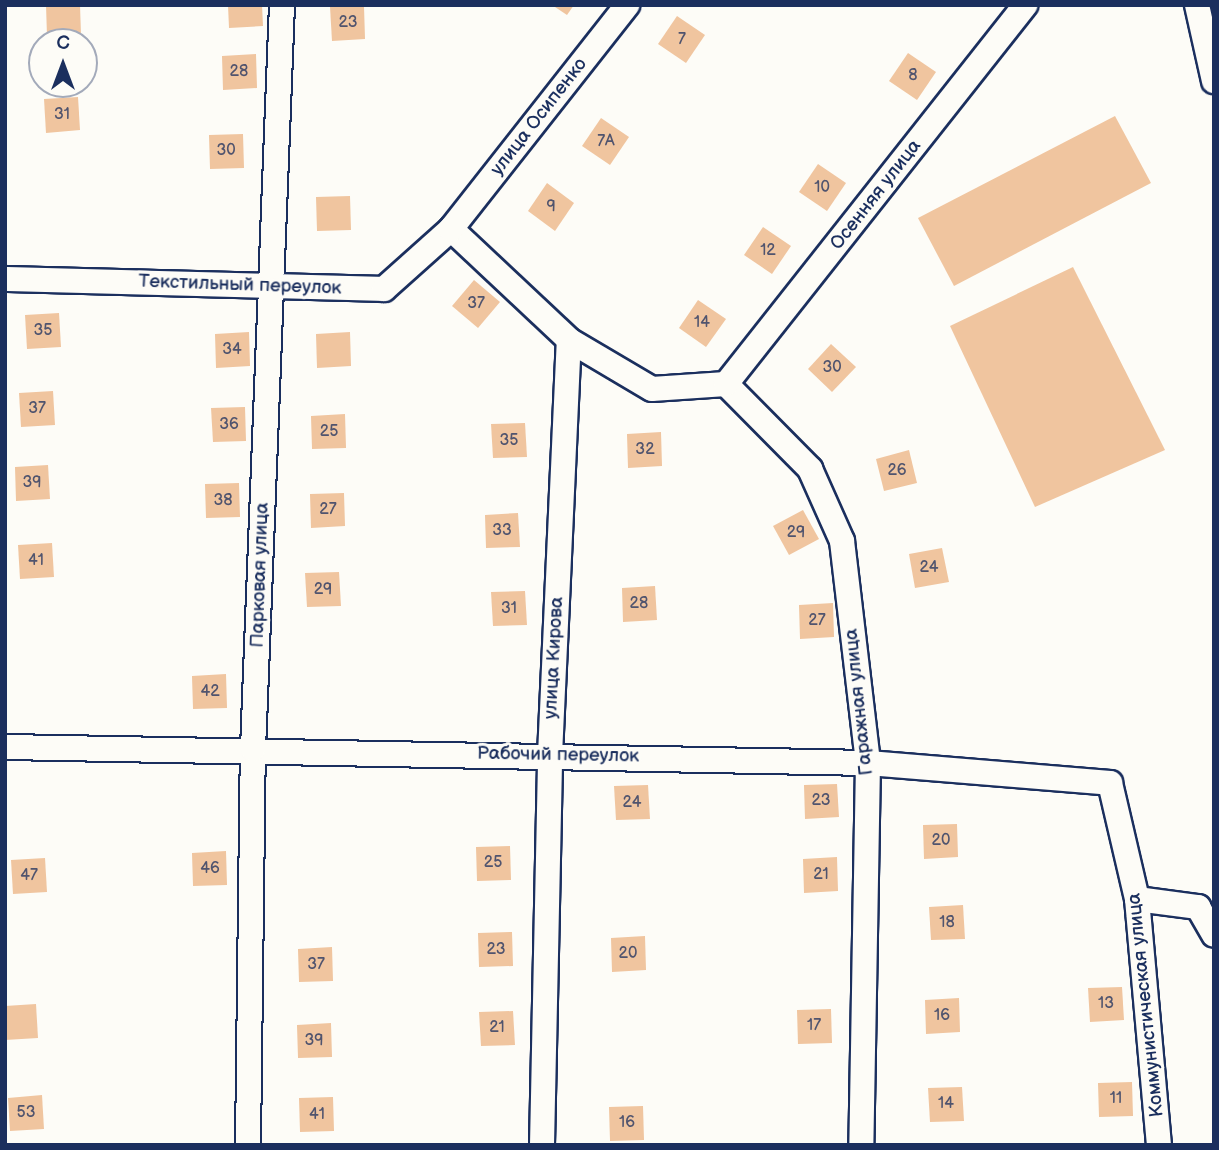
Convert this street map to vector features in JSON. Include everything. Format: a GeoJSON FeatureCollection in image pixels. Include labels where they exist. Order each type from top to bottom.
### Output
{"type":"FeatureCollection","features":[{"type":"Feature","properties":{"kind":"street","name":"Парковая улица"},"geometry":{"type":"LineString","coordinates":[[248,1145],[253,749],[282,5]]}},
{"type":"Feature","properties":{"kind":"street","name":"улица Осипенко"},"geometry":{"type":"LineString","coordinates":[[451,229],[627,5]]}},
{"type":"Feature","properties":{"kind":"street","name":"Осенняя улица"},"geometry":{"type":"LineString","coordinates":[[726,384],[1025,5]]}},
{"type":"Feature","properties":{"kind":"street"},"geometry":{"type":"LineString","coordinates":[[1197,5],[1214,81]]}},
{"type":"Feature","properties":{"kind":"street","name":"Текстильный переулок"},"geometry":{"type":"LineString","coordinates":[[5,279],[384,289],[451,229]]}},
{"type":"Feature","properties":{"kind":"street"},"geometry":{"type":"LineString","coordinates":[[451,229],[569,340],[652,389],[726,384]]}},
{"type":"Feature","properties":{"kind":"street","name":"улица Кирова"},"geometry":{"type":"LineString","coordinates":[[542,1145],[550,755],[569,340]]}},
{"type":"Feature","properties":{"kind":"street","name":"Гаражная улица"},"geometry":{"type":"LineString","coordinates":[[726,384],[810,469],[842,541],[868,763],[861,1145]]}},
{"type":"Feature","properties":{"kind":"street","name":"Рабочий переулок"},"geometry":{"type":"LineString","coordinates":[[5,747],[253,749],[868,763],[1110,783]]}},
{"type":"Feature","properties":{"kind":"street","name":"Коммунистическая улица"},"geometry":{"type":"LineString","coordinates":[[1110,783],[1137,899],[1159,1145]]}},
{"type":"Feature","properties":{"kind":"street"},"geometry":{"type":"LineString","coordinates":[[1137,899],[1198,907],[1214,935]]}},
{"type":"Feature","properties":{"kind":"building"},"geometry":{"type":"Polygon","coordinates":[[[46,5],[80,5],[81,28],[47,28],[46,5]]]}},
{"type":"Feature","properties":{"kind":"building"},"geometry":{"type":"Polygon","coordinates":[[[228,5],[262,5],[263,26],[229,28],[228,5]]]}},
{"type":"Feature","properties":{"kind":"building"},"geometry":{"type":"Polygon","coordinates":[[[552,5],[574,5],[567,15],[552,5]]]}},
{"type":"Feature","properties":{"kind":"building"},"geometry":{"type":"Polygon","coordinates":[[[364,6],[365,39],[332,41],[330,7],[364,6]]]}},
{"type":"Feature","properties":{"kind":"building"},"geometry":{"type":"Polygon","coordinates":[[[677,16],[705,35],[686,63],[658,44],[677,16]]]}},
{"type":"Feature","properties":{"kind":"building"},"geometry":{"type":"Polygon","coordinates":[[[908,53],[936,72],[917,100],[889,81],[908,53]]]}},
{"type":"Feature","properties":{"kind":"building"},"geometry":{"type":"Polygon","coordinates":[[[256,54],[257,88],[223,90],[222,56],[256,54]]]}},
{"type":"Feature","properties":{"kind":"building"},"geometry":{"type":"Polygon","coordinates":[[[78,98],[80,130],[46,133],[44,99],[78,98]]]}},
{"type":"Feature","properties":{"kind":"building"},"geometry":{"type":"Polygon","coordinates":[[[1115,116],[1151,183],[954,286],[918,218],[1115,116]]]}},
{"type":"Feature","properties":{"kind":"building"},"geometry":{"type":"Polygon","coordinates":[[[601,118],[629,137],[610,165],[582,146],[601,118]]]}},
{"type":"Feature","properties":{"kind":"building"},"geometry":{"type":"Polygon","coordinates":[[[243,134],[244,168],[210,169],[209,135],[243,134]]]}},
{"type":"Feature","properties":{"kind":"building"},"geometry":{"type":"Polygon","coordinates":[[[818,164],[846,183],[827,211],[799,192],[818,164]]]}},
{"type":"Feature","properties":{"kind":"building"},"geometry":{"type":"Polygon","coordinates":[[[547,183],[574,203],[555,231],[528,211],[547,183]]]}},
{"type":"Feature","properties":{"kind":"building"},"geometry":{"type":"Polygon","coordinates":[[[350,196],[351,230],[317,231],[316,197],[350,196]]]}},
{"type":"Feature","properties":{"kind":"building"},"geometry":{"type":"Polygon","coordinates":[[[763,227],[791,246],[772,274],[744,255],[763,227]]]}},
{"type":"Feature","properties":{"kind":"building"},"geometry":{"type":"Polygon","coordinates":[[[1073,267],[1165,450],[1035,507],[950,326],[1073,267]]]}},
{"type":"Feature","properties":{"kind":"building"},"geometry":{"type":"Polygon","coordinates":[[[474,280],[500,302],[478,328],[452,306],[474,280]]]}},
{"type":"Feature","properties":{"kind":"building"},"geometry":{"type":"Polygon","coordinates":[[[698,300],[726,319],[706,347],[679,328],[698,300]]]}},
{"type":"Feature","properties":{"kind":"building"},"geometry":{"type":"Polygon","coordinates":[[[59,313],[61,347],[27,349],[25,315],[59,313]]]}},
{"type":"Feature","properties":{"kind":"building"},"geometry":{"type":"Polygon","coordinates":[[[249,332],[250,366],[216,368],[215,334],[249,332]]]}},
{"type":"Feature","properties":{"kind":"building"},"geometry":{"type":"Polygon","coordinates":[[[350,332],[351,366],[317,368],[316,334],[350,332]]]}},
{"type":"Feature","properties":{"kind":"building"},"geometry":{"type":"Polygon","coordinates":[[[831,344],[856,367],[832,392],[808,369],[831,344]]]}},
{"type":"Feature","properties":{"kind":"building"},"geometry":{"type":"Polygon","coordinates":[[[53,391],[55,425],[21,427],[19,393],[53,391]]]}},
{"type":"Feature","properties":{"kind":"building"},"geometry":{"type":"Polygon","coordinates":[[[245,407],[246,441],[213,442],[211,408],[245,407]]]}},
{"type":"Feature","properties":{"kind":"building"},"geometry":{"type":"Polygon","coordinates":[[[345,414],[346,448],[312,449],[311,416],[345,414]]]}},
{"type":"Feature","properties":{"kind":"building"},"geometry":{"type":"Polygon","coordinates":[[[525,423],[527,457],[493,458],[491,424],[525,423]]]}},
{"type":"Feature","properties":{"kind":"building"},"geometry":{"type":"Polygon","coordinates":[[[661,432],[662,466],[628,468],[627,434],[661,432]]]}},
{"type":"Feature","properties":{"kind":"building"},"geometry":{"type":"Polygon","coordinates":[[[909,450],[917,483],[884,491],[876,459],[909,450]]]}},
{"type":"Feature","properties":{"kind":"building"},"geometry":{"type":"Polygon","coordinates":[[[48,465],[50,499],[16,501],[15,467],[48,465]]]}},
{"type":"Feature","properties":{"kind":"building"},"geometry":{"type":"Polygon","coordinates":[[[239,483],[240,517],[206,518],[205,484],[239,483]]]}},
{"type":"Feature","properties":{"kind":"building"},"geometry":{"type":"Polygon","coordinates":[[[344,493],[345,526],[311,528],[310,494],[344,493]]]}},
{"type":"Feature","properties":{"kind":"building"},"geometry":{"type":"Polygon","coordinates":[[[803,510],[819,539],[789,555],[773,526],[803,510]]]}},
{"type":"Feature","properties":{"kind":"building"},"geometry":{"type":"Polygon","coordinates":[[[518,513],[520,547],[486,548],[485,515],[518,513]]]}},
{"type":"Feature","properties":{"kind":"building"},"geometry":{"type":"Polygon","coordinates":[[[52,543],[54,577],[20,579],[18,545],[52,543]]]}},
{"type":"Feature","properties":{"kind":"building"},"geometry":{"type":"Polygon","coordinates":[[[942,548],[949,582],[915,588],[909,554],[942,548]]]}},
{"type":"Feature","properties":{"kind":"building"},"geometry":{"type":"Polygon","coordinates":[[[339,572],[341,606],[307,607],[305,573],[339,572]]]}},
{"type":"Feature","properties":{"kind":"building"},"geometry":{"type":"Polygon","coordinates":[[[655,586],[657,620],[623,622],[622,588],[655,586]]]}},
{"type":"Feature","properties":{"kind":"building"},"geometry":{"type":"Polygon","coordinates":[[[525,591],[527,625],[493,626],[491,592],[525,591]]]}},
{"type":"Feature","properties":{"kind":"building"},"geometry":{"type":"Polygon","coordinates":[[[833,603],[834,637],[800,639],[799,605],[833,603]]]}},
{"type":"Feature","properties":{"kind":"building"},"geometry":{"type":"Polygon","coordinates":[[[226,674],[227,708],[193,709],[192,676],[226,674]]]}},
{"type":"Feature","properties":{"kind":"building"},"geometry":{"type":"Polygon","coordinates":[[[837,784],[839,817],[805,819],[804,785],[837,784]]]}},
{"type":"Feature","properties":{"kind":"building"},"geometry":{"type":"Polygon","coordinates":[[[648,785],[650,819],[616,820],[614,786],[648,785]]]}},
{"type":"Feature","properties":{"kind":"building"},"geometry":{"type":"Polygon","coordinates":[[[957,824],[958,857],[924,859],[923,825],[957,824]]]}},
{"type":"Feature","properties":{"kind":"building"},"geometry":{"type":"Polygon","coordinates":[[[510,846],[511,880],[477,881],[476,847],[510,846]]]}},
{"type":"Feature","properties":{"kind":"building"},"geometry":{"type":"Polygon","coordinates":[[[226,851],[227,885],[193,886],[192,853],[226,851]]]}},
{"type":"Feature","properties":{"kind":"building"},"geometry":{"type":"Polygon","coordinates":[[[837,857],[838,891],[804,893],[803,859],[837,857]]]}},
{"type":"Feature","properties":{"kind":"building"},"geometry":{"type":"Polygon","coordinates":[[[45,858],[47,892],[13,894],[11,860],[45,858]]]}},
{"type":"Feature","properties":{"kind":"building"},"geometry":{"type":"Polygon","coordinates":[[[963,905],[965,939],[931,940],[929,907],[963,905]]]}},
{"type":"Feature","properties":{"kind":"building"},"geometry":{"type":"Polygon","coordinates":[[[512,932],[513,966],[479,967],[478,933],[512,932]]]}},
{"type":"Feature","properties":{"kind":"building"},"geometry":{"type":"Polygon","coordinates":[[[645,936],[646,970],[612,972],[611,938],[645,936]]]}},
{"type":"Feature","properties":{"kind":"building"},"geometry":{"type":"Polygon","coordinates":[[[332,947],[333,981],[299,982],[298,949],[332,947]]]}},
{"type":"Feature","properties":{"kind":"building"},"geometry":{"type":"Polygon","coordinates":[[[1122,987],[1124,1020],[1090,1022],[1088,988],[1122,987]]]}},
{"type":"Feature","properties":{"kind":"building"},"geometry":{"type":"Polygon","coordinates":[[[959,998],[960,1032],[926,1034],[925,1000],[959,998]]]}},
{"type":"Feature","properties":{"kind":"building"},"geometry":{"type":"Polygon","coordinates":[[[36,1004],[38,1038],[5,1040],[5,1006],[36,1004]]]}},
{"type":"Feature","properties":{"kind":"building"},"geometry":{"type":"Polygon","coordinates":[[[831,1009],[832,1043],[798,1044],[797,1010],[831,1009]]]}},
{"type":"Feature","properties":{"kind":"building"},"geometry":{"type":"Polygon","coordinates":[[[513,1011],[515,1045],[481,1046],[479,1012],[513,1011]]]}},
{"type":"Feature","properties":{"kind":"building"},"geometry":{"type":"Polygon","coordinates":[[[331,1023],[332,1057],[298,1058],[297,1025],[331,1023]]]}},
{"type":"Feature","properties":{"kind":"building"},"geometry":{"type":"Polygon","coordinates":[[[1132,1082],[1133,1116],[1099,1117],[1098,1083],[1132,1082]]]}},
{"type":"Feature","properties":{"kind":"building"},"geometry":{"type":"Polygon","coordinates":[[[962,1087],[964,1121],[930,1122],[928,1088],[962,1087]]]}},
{"type":"Feature","properties":{"kind":"building"},"geometry":{"type":"Polygon","coordinates":[[[42,1095],[44,1129],[10,1131],[8,1098],[42,1095]]]}},
{"type":"Feature","properties":{"kind":"building"},"geometry":{"type":"Polygon","coordinates":[[[333,1097],[334,1131],[300,1132],[299,1098],[333,1097]]]}},
{"type":"Feature","properties":{"kind":"building"},"geometry":{"type":"Polygon","coordinates":[[[643,1106],[644,1140],[610,1141],[609,1107],[643,1106]]]}}]}
